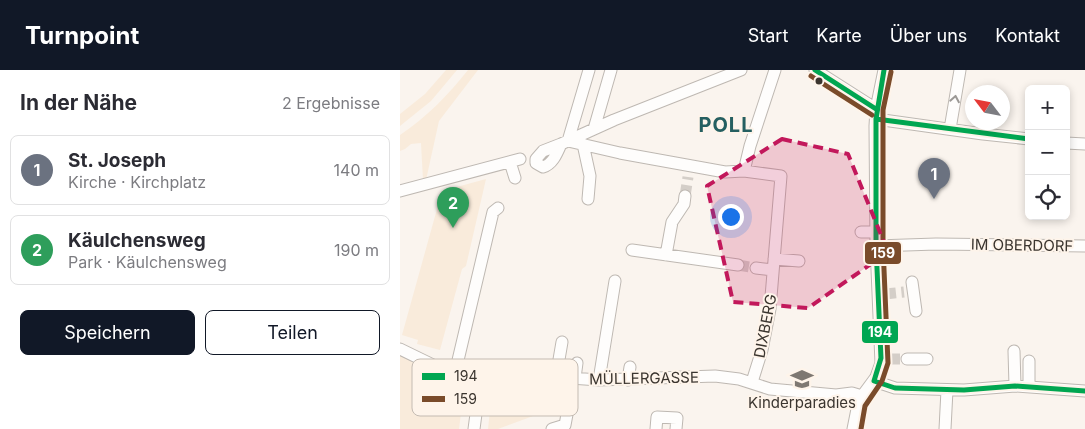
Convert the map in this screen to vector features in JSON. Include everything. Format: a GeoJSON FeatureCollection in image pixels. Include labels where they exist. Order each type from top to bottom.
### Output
{"type":"FeatureCollection","features":[{"type":"Feature","properties":{"kind":"street"},"geometry":{"type":"LineString","coordinates":[[564,142],[589,70]]}},
{"type":"Feature","properties":{"kind":"street"},"geometry":{"type":"LineString","coordinates":[[594,129],[611,70]]}},
{"type":"Feature","properties":{"kind":"street"},"geometry":{"type":"LineString","coordinates":[[564,142],[741,70]]}},
{"type":"Feature","properties":{"kind":"street"},"geometry":{"type":"LineString","coordinates":[[564,142],[583,144],[620,153],[725,172],[744,171],[750,146],[775,70]]}},
{"type":"Feature","properties":{"kind":"street"},"geometry":{"type":"LineString","coordinates":[[815,70],[876,114],[950,129],[1025,139]]}},
{"type":"Feature","properties":{"kind":"street"},"geometry":{"type":"LineString","coordinates":[[853,429],[858,404],[874,381],[885,358],[882,294],[876,246],[876,114],[884,70]]}},
{"type":"Feature","properties":{"kind":"street"},"geometry":{"type":"LineString","coordinates":[[950,129],[960,70]]}},
{"type":"Feature","properties":{"kind":"street"},"geometry":{"type":"LineString","coordinates":[[1070,143],[1085,144]]}},
{"type":"Feature","properties":{"kind":"street"},"geometry":{"type":"LineString","coordinates":[[583,144],[590,176],[588,199]]}},
{"type":"Feature","properties":{"kind":"street"},"geometry":{"type":"LineString","coordinates":[[400,191],[515,160],[515,178]]}},
{"type":"Feature","properties":{"kind":"street"},"geometry":{"type":"LineString","coordinates":[[688,177],[690,165]]}},
{"type":"Feature","properties":{"kind":"street","name":"DIXBERG"},"geometry":{"type":"LineString","coordinates":[[744,171],[781,176],[770,309],[762,350],[752,382]]}},
{"type":"Feature","properties":{"kind":"street"},"geometry":{"type":"LineString","coordinates":[[666,255],[672,222],[684,204],[685,196]]}},
{"type":"Feature","properties":{"kind":"street"},"geometry":{"type":"LineString","coordinates":[[458,359],[493,212],[498,208]]}},
{"type":"Feature","properties":{"kind":"street"},"geometry":{"type":"LineString","coordinates":[[861,232],[876,232]]}},
{"type":"Feature","properties":{"kind":"street","name":"IM OBERDORF"},"geometry":{"type":"LineString","coordinates":[[876,246],[960,244],[1085,246]]}},
{"type":"Feature","properties":{"kind":"street"},"geometry":{"type":"LineString","coordinates":[[632,250],[738,265]]}},
{"type":"Feature","properties":{"kind":"street"},"geometry":{"type":"LineString","coordinates":[[756,268],[799,261]]}},
{"type":"Feature","properties":{"kind":"street"},"geometry":{"type":"LineString","coordinates":[[599,380],[615,281]]}},
{"type":"Feature","properties":{"kind":"street"},"geometry":{"type":"LineString","coordinates":[[910,288],[916,311]]}},
{"type":"Feature","properties":{"kind":"street"},"geometry":{"type":"LineString","coordinates":[[559,359],[562,342]]}},
{"type":"Feature","properties":{"kind":"street","name":"MÜLLERGASSE"},"geometry":{"type":"LineString","coordinates":[[400,349],[421,359]]}},
{"type":"Feature","properties":{"kind":"street"},"geometry":{"type":"LineString","coordinates":[[1014,351],[1014,386]]}},
{"type":"Feature","properties":{"kind":"street"},"geometry":{"type":"LineString","coordinates":[[907,359],[927,359]]}},
{"type":"Feature","properties":{"kind":"street"},"geometry":{"type":"LineString","coordinates":[[1029,361],[1029,387]]}},
{"type":"Feature","properties":{"kind":"street"},"geometry":{"type":"LineString","coordinates":[[628,380],[630,367]]}},
{"type":"Feature","properties":{"kind":"street","name":"MÜLLERGASSE"},"geometry":{"type":"LineString","coordinates":[[578,378],[628,380],[715,376],[739,378],[770,389],[784,391],[836,395],[852,393],[862,396]]}},
{"type":"Feature","properties":{"kind":"street"},"geometry":{"type":"LineString","coordinates":[[874,381],[895,388],[986,390],[1014,386],[1085,391]]}},
{"type":"Feature","properties":{"kind":"street"},"geometry":{"type":"LineString","coordinates":[[945,429],[947,390]]}},
{"type":"Feature","properties":{"kind":"street"},"geometry":{"type":"LineString","coordinates":[[474,429],[476,416]]}},
{"type":"Feature","properties":{"kind":"street"},"geometry":{"type":"LineString","coordinates":[[552,429],[565,425],[567,416]]}},
{"type":"Feature","properties":{"kind":"street"},"geometry":{"type":"LineString","coordinates":[[656,429],[657,417],[677,418],[676,429]]}},
{"type":"Feature","properties":{"kind":"highlighted area"},"geometry":{"type":"Polygon","coordinates":[[[782,139],[848,154],[888,252],[808,308],[733,302],[707,186],[782,139]]]}},
{"type":"Feature","properties":{"kind":"shaded area"},"geometry":{"type":"Polygon","coordinates":[[[446,70],[457,70],[431,101],[400,126],[400,114],[425,94],[446,70]]]}},
{"type":"Feature","properties":{"kind":"shaded area"},"geometry":{"type":"Polygon","coordinates":[[[468,70],[478,70],[439,121],[426,180],[423,180],[421,143],[411,144],[400,151],[400,135],[437,105],[468,70]]]}},
{"type":"Feature","properties":{"kind":"shaded area"},"geometry":{"type":"Polygon","coordinates":[[[486,179],[466,266],[462,269],[440,350],[417,344],[418,340],[402,335],[442,191],[486,179]]]}},
{"type":"Feature","properties":{"kind":"shaded area"},"geometry":{"type":"Polygon","coordinates":[[[400,354],[412,360],[412,416],[461,416],[459,429],[400,429],[400,354]]]}},
{"type":"Feature","properties":{"kind":"shaded area"},"geometry":{"type":"Polygon","coordinates":[[[489,416],[533,416],[498,429],[488,429],[489,416]]]}},
{"type":"Feature","properties":{"kind":"tunnel"},"geometry":{"type":"LineString","coordinates":[[685,196],[688,177]]}},
{"type":"Feature","properties":{"kind":"tunnel"},"geometry":{"type":"LineString","coordinates":[[738,265],[756,268]]}},
{"type":"Feature","properties":{"kind":"tunnel"},"geometry":{"type":"LineString","coordinates":[[885,294],[904,292]]}},
{"type":"Feature","properties":{"kind":"tunnel"},"geometry":{"type":"LineString","coordinates":[[889,359],[907,359]]}},
{"type":"Feature","properties":{"kind":"transit line","name":"194"},"geometry":{"type":"LineString","coordinates":[[815,70],[876,109]]}},
{"type":"Feature","properties":{"kind":"transit line","name":"194"},"geometry":{"type":"LineString","coordinates":[[884,70],[876,119],[876,246],[881,358],[874,381],[895,388],[964,390],[1015,386],[1085,391]]}},
{"type":"Feature","properties":{"kind":"transit line","name":"159"},"geometry":{"type":"LineString","coordinates":[[861,429],[865,406],[882,381],[888,363],[883,246],[883,110],[891,72]]}},
{"type":"Feature","properties":{"kind":"transit line","name":"159"},"geometry":{"type":"LineString","coordinates":[[811,76],[872,115]]}},
{"type":"Feature","properties":{"kind":"transit line","name":"194"},"geometry":{"type":"LineString","coordinates":[[876,119],[1025,138]]}},
{"type":"Feature","properties":{"kind":"place","name":"St. Joseph"},"geometry":{"type":"Point","coordinates":[934,199]}},
{"type":"Feature","properties":{"kind":"place","name":"Käulchensweg"},"geometry":{"type":"Point","coordinates":[453,228]}},
{"type":"Feature","properties":{"kind":"place","name":"Kinderparadies"},"geometry":{"type":"Point","coordinates":[802,379]}},
{"type":"Feature","properties":{"kind":"district","name":"POLL"},"geometry":{"type":"Point","coordinates":[726,125]}}]}
